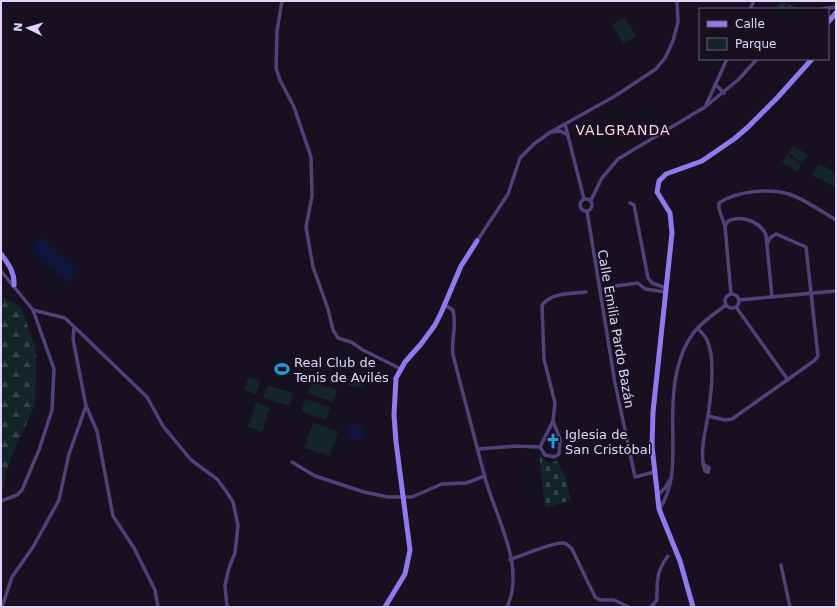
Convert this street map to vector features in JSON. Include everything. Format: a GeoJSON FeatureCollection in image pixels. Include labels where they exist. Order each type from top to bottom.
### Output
{"type":"FeatureCollection","features":[{"type":"Feature","properties":{"kind":"street"},"geometry":{"type":"LineString","coordinates":[[282,1],[277,31],[276,68],[280,80],[294,107],[311,157],[312,196],[306,227],[313,267],[328,309],[333,330],[338,338],[351,342],[363,350],[401,369]]}},
{"type":"Feature","properties":{"kind":"street"},"geometry":{"type":"LineString","coordinates":[[385,607],[405,574],[409,561],[409,534],[403,498],[394,415],[396,378],[401,369],[428,335],[445,305],[461,266],[508,194],[520,158],[548,133],[641,80],[656,69],[665,58],[673,41],[678,22],[677,1]]}},
{"type":"Feature","properties":{"kind":"street"},"geometry":{"type":"LineString","coordinates":[[705,107],[727,60]]}},
{"type":"Feature","properties":{"kind":"street"},"geometry":{"type":"LineString","coordinates":[[565,124],[584,199],[581,202],[581,207],[587,211],[592,208],[591,200],[602,178],[618,159],[705,107],[739,79],[756,60]]}},
{"type":"Feature","properties":{"kind":"street"},"geometry":{"type":"LineString","coordinates":[[693,607],[680,561],[659,509],[654,472],[652,430],[672,220],[670,213],[657,192],[659,181],[670,172],[702,161],[734,139],[758,118],[811,60]]}},
{"type":"Feature","properties":{"kind":"street"},"geometry":{"type":"LineString","coordinates":[[715,84],[724,92]]}},
{"type":"Feature","properties":{"kind":"street"},"geometry":{"type":"LineString","coordinates":[[548,133],[560,132],[568,135]]}},
{"type":"Feature","properties":{"kind":"street"},"geometry":{"type":"LineString","coordinates":[[731,294],[725,226],[719,209],[719,203],[745,192],[790,195],[836,220]]}},
{"type":"Feature","properties":{"kind":"street"},"geometry":{"type":"LineString","coordinates":[[584,199],[591,200]]}},
{"type":"Feature","properties":{"kind":"street"},"geometry":{"type":"LineString","coordinates":[[630,203],[634,205],[648,278],[652,283],[666,290]]}},
{"type":"Feature","properties":{"kind":"street","name":"Calle Emilia Pardo Bazán"},"geometry":{"type":"LineString","coordinates":[[587,211],[615,383],[635,477],[654,472]]}},
{"type":"Feature","properties":{"kind":"street"},"geometry":{"type":"LineString","coordinates":[[725,226],[728,221],[733,218],[746,219],[763,229],[767,244],[772,297]]}},
{"type":"Feature","properties":{"kind":"street"},"geometry":{"type":"LineString","coordinates":[[708,416],[725,420],[732,419],[788,380],[815,360],[818,356],[806,247],[776,234],[770,238],[767,244]]}},
{"type":"Feature","properties":{"kind":"street"},"geometry":{"type":"LineString","coordinates":[[1,254],[8,264],[14,279],[14,285]]}},
{"type":"Feature","properties":{"kind":"street"},"geometry":{"type":"LineString","coordinates":[[1,271],[33,310],[42,330],[54,369],[52,410],[39,450],[22,490],[17,495],[1,501]]}},
{"type":"Feature","properties":{"kind":"street"},"geometry":{"type":"LineString","coordinates":[[615,286],[638,283],[645,289],[666,290]]}},
{"type":"Feature","properties":{"kind":"street"},"geometry":{"type":"LineString","coordinates":[[739,300],[836,290]]}},
{"type":"Feature","properties":{"kind":"street"},"geometry":{"type":"LineString","coordinates":[[540,448],[553,421],[556,403],[544,359],[542,305],[552,296],[586,292]]}},
{"type":"Feature","properties":{"kind":"street"},"geometry":{"type":"LineString","coordinates":[[731,294],[737,296],[739,300]]}},
{"type":"Feature","properties":{"kind":"street"},"geometry":{"type":"LineString","coordinates":[[726,305],[726,299],[731,294]]}},
{"type":"Feature","properties":{"kind":"street"},"geometry":{"type":"LineString","coordinates":[[736,307],[739,300]]}},
{"type":"Feature","properties":{"kind":"street"},"geometry":{"type":"LineString","coordinates":[[445,305],[453,310],[453,355],[468,416],[479,449],[490,494],[508,539],[513,590],[507,607]]}},
{"type":"Feature","properties":{"kind":"street"},"geometry":{"type":"LineString","coordinates":[[726,305],[731,308],[736,307]]}},
{"type":"Feature","properties":{"kind":"street"},"geometry":{"type":"LineString","coordinates":[[659,509],[672,477],[673,410],[679,363],[686,345],[698,328],[726,305]]}},
{"type":"Feature","properties":{"kind":"street"},"geometry":{"type":"LineString","coordinates":[[736,307],[788,380]]}},
{"type":"Feature","properties":{"kind":"street"},"geometry":{"type":"LineString","coordinates":[[33,310],[65,318],[147,397],[163,426],[191,460],[217,479],[233,502],[238,525],[235,553],[229,568],[226,585],[227,607]]}},
{"type":"Feature","properties":{"kind":"street"},"geometry":{"type":"LineString","coordinates":[[74,327],[73,339],[86,406],[97,431],[113,516],[134,548],[155,590],[158,607]]}},
{"type":"Feature","properties":{"kind":"street"},"geometry":{"type":"LineString","coordinates":[[698,328],[707,339],[710,350],[711,390],[708,416],[703,438],[703,464]]}},
{"type":"Feature","properties":{"kind":"street"},"geometry":{"type":"LineString","coordinates":[[2,607],[12,577],[32,547],[59,500],[69,454],[86,406]]}},
{"type":"Feature","properties":{"kind":"street"},"geometry":{"type":"LineString","coordinates":[[479,449],[516,446],[540,448],[546,455],[554,457],[559,454],[560,439],[553,421]]}},
{"type":"Feature","properties":{"kind":"street"},"geometry":{"type":"LineString","coordinates":[[292,462],[315,476],[364,492],[403,498],[412,497],[442,484],[466,483],[485,476]]}},
{"type":"Feature","properties":{"kind":"street"},"geometry":{"type":"LineString","coordinates":[[655,483],[667,492]]}},
{"type":"Feature","properties":{"kind":"street"},"geometry":{"type":"LineString","coordinates":[[657,496],[667,492]]}},
{"type":"Feature","properties":{"kind":"street"},"geometry":{"type":"LineString","coordinates":[[657,496],[667,492]]}},
{"type":"Feature","properties":{"kind":"street"},"geometry":{"type":"LineString","coordinates":[[510,560],[554,545],[562,543],[568,544],[572,548],[595,597],[600,600],[614,600],[629,607]]}},
{"type":"Feature","properties":{"kind":"street"},"geometry":{"type":"LineString","coordinates":[[651,607],[657,600],[657,575],[668,556]]}},
{"type":"Feature","properties":{"kind":"street"},"geometry":{"type":"LineString","coordinates":[[781,565],[790,607]]}},
{"type":"Feature","properties":{"kind":"green space"},"geometry":{"type":"Polygon","coordinates":[[[780,1],[799,8],[776,8],[780,1]]]}},
{"type":"Feature","properties":{"kind":"green space"},"geometry":{"type":"Polygon","coordinates":[[[624,17],[636,36],[624,44],[612,25],[624,17]]]}},
{"type":"Feature","properties":{"kind":"green space"},"geometry":{"type":"Polygon","coordinates":[[[793,145],[808,155],[803,163],[788,153],[793,145]]]}},
{"type":"Feature","properties":{"kind":"green space"},"geometry":{"type":"Polygon","coordinates":[[[787,155],[802,164],[797,172],[782,162],[787,155]]]}},
{"type":"Feature","properties":{"kind":"green space"},"geometry":{"type":"Polygon","coordinates":[[[819,163],[836,173],[835,187],[812,175],[819,163]]]}},
{"type":"Feature","properties":{"kind":"green space"},"geometry":{"type":"Polygon","coordinates":[[[1,296],[21,307],[36,349],[35,405],[11,457],[1,494],[1,296]]]}},
{"type":"Feature","properties":{"kind":"green space"},"geometry":{"type":"Polygon","coordinates":[[[249,377],[260,381],[256,394],[244,390],[249,377]]]}},
{"type":"Feature","properties":{"kind":"green space"},"geometry":{"type":"Polygon","coordinates":[[[349,378],[364,380],[363,388],[348,386],[349,378]]]}},
{"type":"Feature","properties":{"kind":"green space"},"geometry":{"type":"Polygon","coordinates":[[[312,382],[337,390],[333,402],[308,394],[312,382]]]}},
{"type":"Feature","properties":{"kind":"green space"},"geometry":{"type":"Polygon","coordinates":[[[267,385],[293,393],[289,406],[263,398],[267,385]]]}},
{"type":"Feature","properties":{"kind":"green space"},"geometry":{"type":"Polygon","coordinates":[[[305,399],[330,407],[326,420],[301,412],[305,399]]]}},
{"type":"Feature","properties":{"kind":"green space"},"geometry":{"type":"Polygon","coordinates":[[[256,402],[270,407],[262,432],[248,427],[256,402]]]}},
{"type":"Feature","properties":{"kind":"green space"},"geometry":{"type":"Polygon","coordinates":[[[313,423],[338,431],[330,456],[304,448],[313,423]]]}},
{"type":"Feature","properties":{"kind":"green space"},"geometry":{"type":"Polygon","coordinates":[[[539,453],[548,463],[557,461],[565,475],[571,500],[545,508],[539,453]]]}},
{"type":"Feature","properties":{"kind":"shaded area"},"geometry":{"type":"Polygon","coordinates":[[[41,237],[79,271],[68,283],[30,249],[41,237]]]}},
{"type":"Feature","properties":{"kind":"shaded area"},"geometry":{"type":"Polygon","coordinates":[[[343,351],[349,352],[347,368],[341,367],[343,351]]]}},
{"type":"Feature","properties":{"kind":"shaded area"},"geometry":{"type":"Polygon","coordinates":[[[347,424],[351,426],[358,424],[364,425],[363,433],[365,433],[365,440],[348,440],[348,433],[350,433],[347,429],[347,424]]]}},
{"type":"Feature","properties":{"kind":"place","name":"Real Club de Tenis de Avilés"},"geometry":{"type":"Point","coordinates":[282,369]}},
{"type":"Feature","properties":{"kind":"place","name":"Iglesia de San Cristóbal"},"geometry":{"type":"Point","coordinates":[553,441]}},
{"type":"Feature","properties":{"kind":"district","name":"VALGRANDA"},"geometry":{"type":"Point","coordinates":[623,130]}}]}
